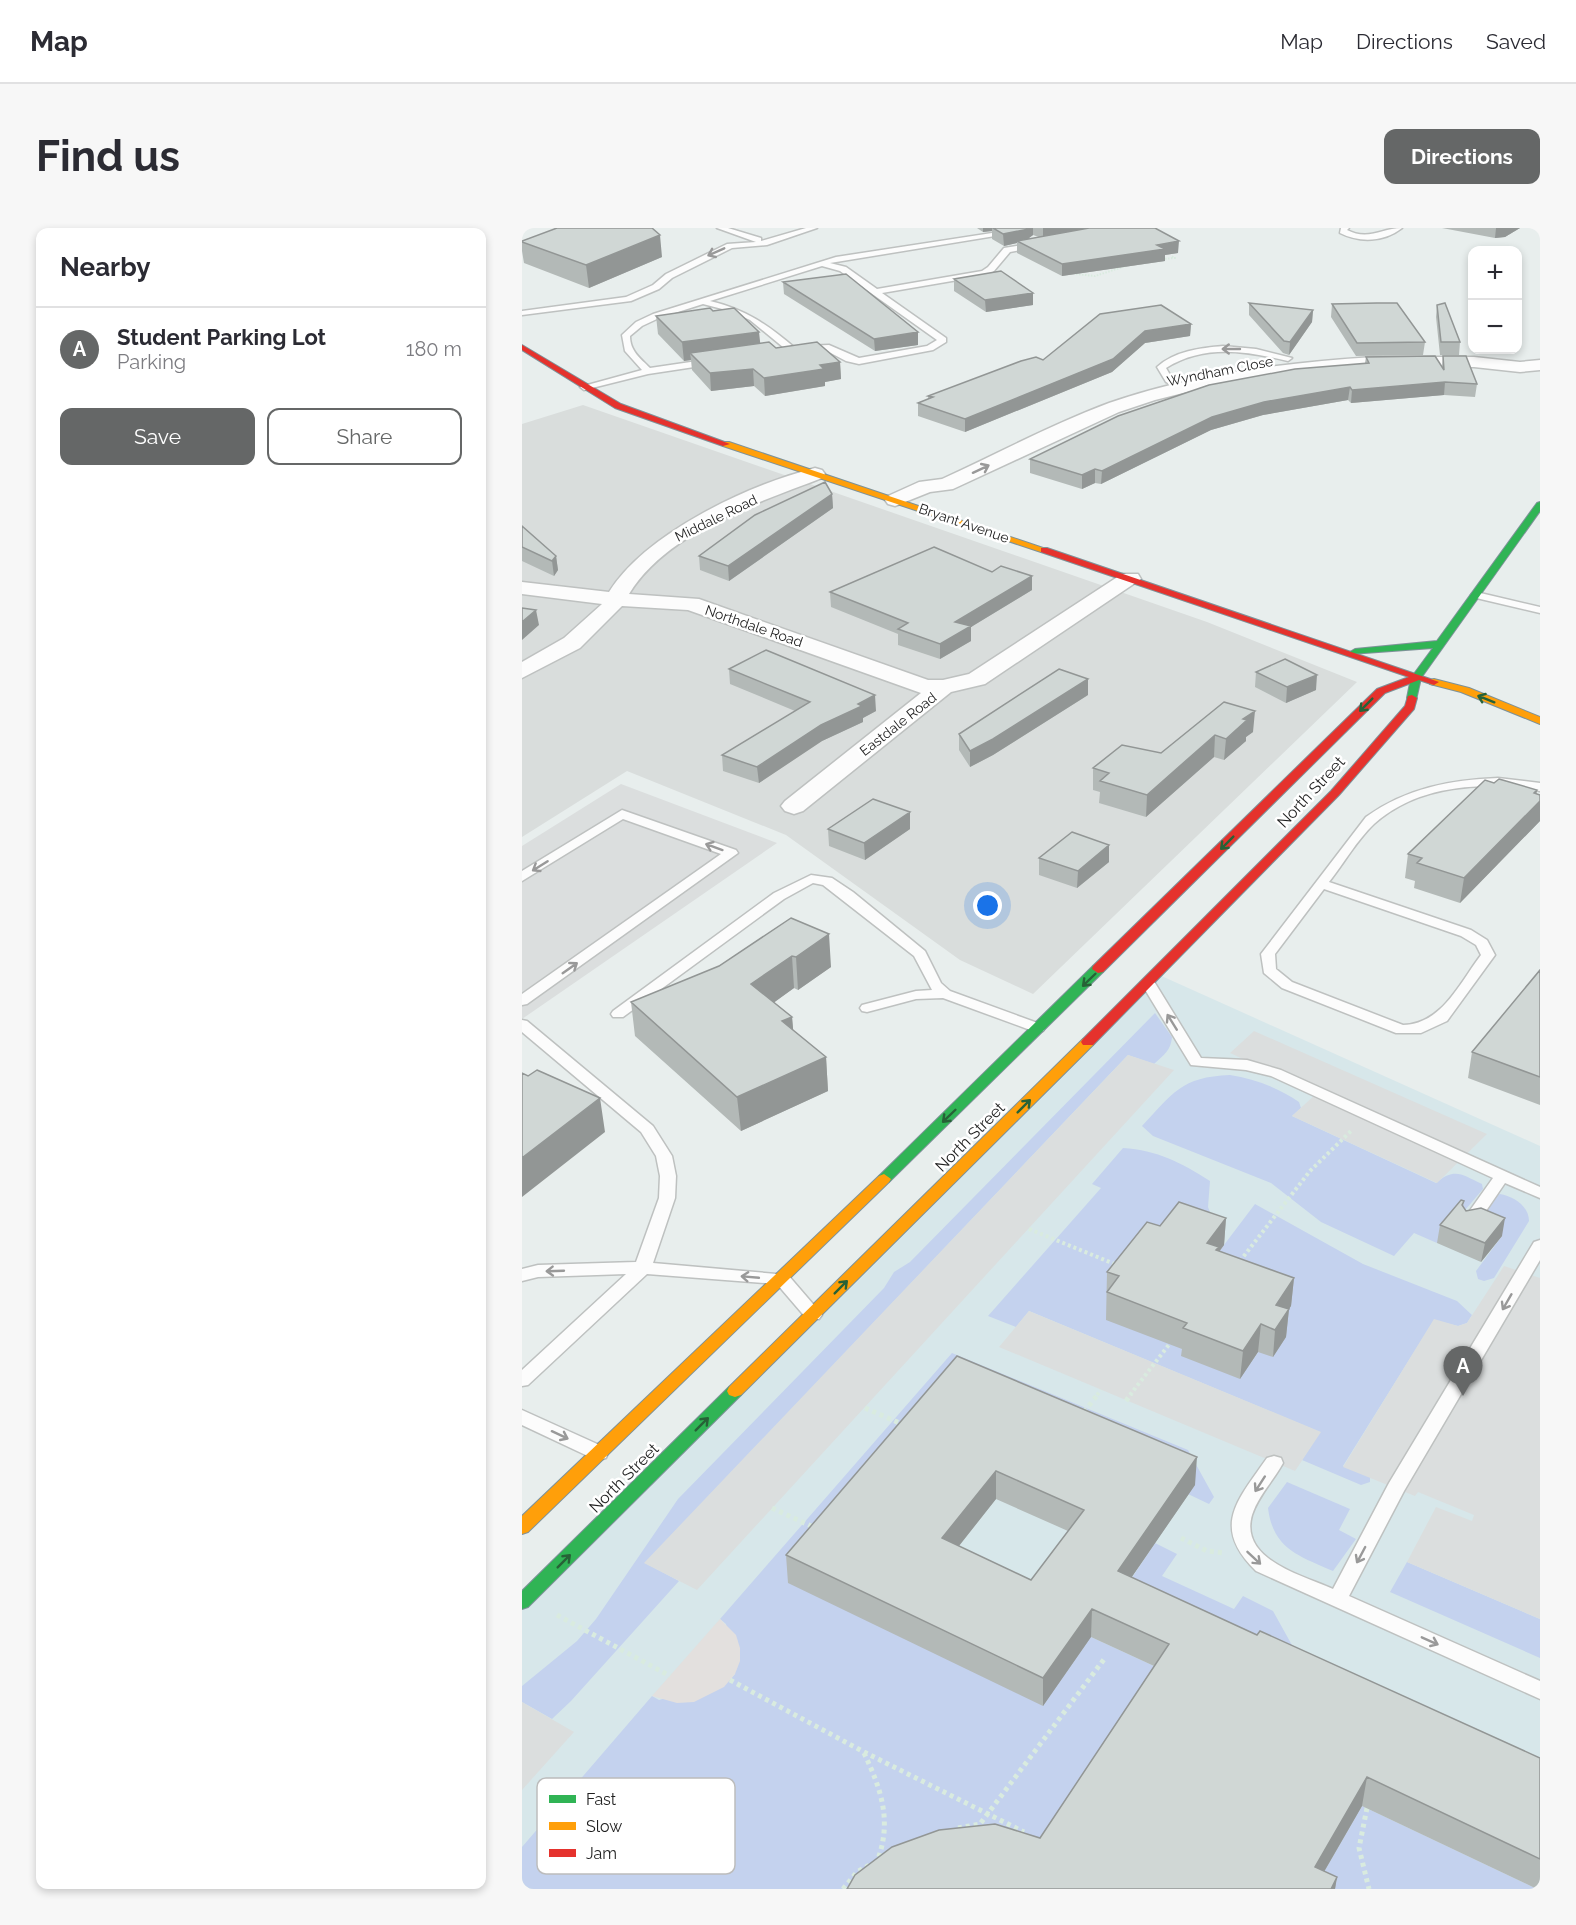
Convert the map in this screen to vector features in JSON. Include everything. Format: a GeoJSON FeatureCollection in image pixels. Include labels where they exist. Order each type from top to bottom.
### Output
{"type":"FeatureCollection","features":[{"type":"Feature","properties":{"kind":"main road","name":"Bryant Avenue"},"geometry":{"type":"LineString","coordinates":[[522,347],[618,406],[670,426],[1130,579],[1416,678],[1465,690],[1540,721]]}},
{"type":"Feature","properties":{"kind":"main road","name":"North Street"},"geometry":{"type":"LineString","coordinates":[[522,1602],[1148,983],[1350,776],[1410,707],[1416,678],[1540,505]]}},
{"type":"Feature","properties":{"kind":"main road"},"geometry":{"type":"LineString","coordinates":[[1344,653],[1440,644]]}},
{"type":"Feature","properties":{"kind":"main road","name":"Bryant Avenue"},"geometry":{"type":"LineString","coordinates":[[1416,678],[1439,698]]}},
{"type":"Feature","properties":{"kind":"main road","name":"North Street"},"geometry":{"type":"LineString","coordinates":[[522,1527],[782,1279],[1381,691],[1416,678]]}},
{"type":"Feature","properties":{"kind":"street","name":"Wyndham Close"},"geometry":{"type":"LineString","coordinates":[[926,486],[925,479],[1095,403],[1169,380],[1219,368],[1473,357],[1520,351],[1540,355]]}},
{"type":"Feature","properties":{"kind":"street","name":"Wyndham Close"},"geometry":{"type":"LineString","coordinates":[[1473,357],[1520,367],[1540,365]]}},
{"type":"Feature","properties":{"kind":"street","name":"Wyndham Close"},"geometry":{"type":"LineString","coordinates":[[895,500],[926,486],[946,485],[1113,408],[1200,383],[1293,363]]}},
{"type":"Feature","properties":{"kind":"street"},"geometry":{"type":"LineString","coordinates":[[1095,403],[1113,408]]}},
{"type":"Feature","properties":{"kind":"street","name":"Middale Road"},"geometry":{"type":"LineString","coordinates":[[522,671],[551,658],[572,643],[616,599],[630,576],[661,547],[683,532],[755,497],[815,474]]}},
{"type":"Feature","properties":{"kind":"street","name":"Eastdale Road"},"geometry":{"type":"LineString","coordinates":[[794,806],[944,687],[977,679],[1130,579]]}},
{"type":"Feature","properties":{"kind":"street","name":"Northdale Road"},"geometry":{"type":"LineString","coordinates":[[522,588],[699,607],[926,687],[944,687]]}},
{"type":"Feature","properties":{"kind":"lane"},"geometry":{"type":"LineString","coordinates":[[721,228],[767,243]]}},
{"type":"Feature","properties":{"kind":"lane"},"geometry":{"type":"LineString","coordinates":[[522,314],[628,299],[656,287],[669,276],[730,246],[767,243],[813,228]]}},
{"type":"Feature","properties":{"kind":"lane"},"geometry":{"type":"LineString","coordinates":[[648,371],[631,355],[625,345],[626,335],[639,324],[656,316],[820,264],[868,252],[1040,228]]}},
{"type":"Feature","properties":{"kind":"lane"},"geometry":{"type":"LineString","coordinates":[[1345,228],[1342,231],[1351,236],[1364,238],[1383,236],[1398,228]]}},
{"type":"Feature","properties":{"kind":"lane"},"geometry":{"type":"LineString","coordinates":[[875,292],[989,271],[1006,250],[1042,243],[1021,231]]}},
{"type":"Feature","properties":{"kind":"lane"},"geometry":{"type":"LineString","coordinates":[[780,352],[829,348],[849,359],[859,361],[930,348],[943,340],[843,269],[820,264]]}},
{"type":"Feature","properties":{"kind":"lane"},"geometry":{"type":"LineString","coordinates":[[703,302],[741,310],[755,317],[792,350]]}},
{"type":"Feature","properties":{"kind":"lane"},"geometry":{"type":"LineString","coordinates":[[584,387],[648,371],[721,360]]}},
{"type":"Feature","properties":{"kind":"lane"},"geometry":{"type":"LineString","coordinates":[[1476,595],[1540,610]]}},
{"type":"Feature","properties":{"kind":"lane"},"geometry":{"type":"LineString","coordinates":[[1321,884],[1466,933],[1482,943],[1488,955],[1442,1018],[1420,1029],[1401,1030],[1287,985],[1269,970],[1268,954],[1321,884],[1370,820],[1391,805],[1421,794],[1487,780],[1540,787]]}},
{"type":"Feature","properties":{"kind":"lane"},"geometry":{"type":"LineString","coordinates":[[522,877],[622,814],[731,853],[522,1001]]}},
{"type":"Feature","properties":{"kind":"lane"},"geometry":{"type":"LineString","coordinates":[[618,1014],[779,896],[811,879],[827,881],[920,954],[934,985],[945,994],[1038,1028]]}},
{"type":"Feature","properties":{"kind":"lane"},"geometry":{"type":"LineString","coordinates":[[1148,983],[1196,1062],[1247,1065],[1276,1073],[1540,1194]]}},
{"type":"Feature","properties":{"kind":"lane"},"geometry":{"type":"LineString","coordinates":[[867,1008],[916,995],[945,994]]}},
{"type":"Feature","properties":{"kind":"lane"},"geometry":{"type":"LineString","coordinates":[[522,1024],[632,1114],[647,1129],[664,1156],[668,1176],[667,1198],[643,1268],[522,1380]]}},
{"type":"Feature","properties":{"kind":"lane"},"geometry":{"type":"LineString","coordinates":[[1469,1223],[1502,1176]]}},
{"type":"Feature","properties":{"kind":"lane"},"geometry":{"type":"LineString","coordinates":[[1336,1600],[1396,1488],[1538,1248]]}},
{"type":"Feature","properties":{"kind":"lane"},"geometry":{"type":"LineString","coordinates":[[522,1275],[538,1271],[643,1268],[782,1279],[813,1315]]}},
{"type":"Feature","properties":{"kind":"lane"},"geometry":{"type":"LineString","coordinates":[[522,1417],[598,1453]]}},
{"type":"Feature","properties":{"kind":"lane"},"geometry":{"type":"LineString","coordinates":[[1274,1462],[1241,1514],[1242,1544],[1250,1556],[1263,1566],[1336,1600],[1540,1690]]}},
{"type":"Feature","properties":{"kind":"path"},"geometry":{"type":"LineString","coordinates":[[1154,261],[1174,258],[1172,256]]}},
{"type":"Feature","properties":{"kind":"path"},"geometry":{"type":"LineString","coordinates":[[1076,274],[1081,277],[1099,274],[1133,264],[1123,258]]}},
{"type":"Feature","properties":{"kind":"path"},"geometry":{"type":"LineString","coordinates":[[1095,271],[1099,274]]}},
{"type":"Feature","properties":{"kind":"path"},"geometry":{"type":"LineString","coordinates":[[1236,1267],[1310,1171],[1367,1115]]}},
{"type":"Feature","properties":{"kind":"path"},"geometry":{"type":"LineString","coordinates":[[1029,1229],[1119,1266]]}},
{"type":"Feature","properties":{"kind":"path"},"geometry":{"type":"LineString","coordinates":[[1126,1401],[1175,1337]]}},
{"type":"Feature","properties":{"kind":"path"},"geometry":{"type":"LineString","coordinates":[[1082,1415],[1101,1390]]}},
{"type":"Feature","properties":{"kind":"path"},"geometry":{"type":"LineString","coordinates":[[865,1408],[907,1426]]}},
{"type":"Feature","properties":{"kind":"path"},"geometry":{"type":"LineString","coordinates":[[772,1508],[820,1531]]}},
{"type":"Feature","properties":{"kind":"path"},"geometry":{"type":"LineString","coordinates":[[1180,1538],[1207,1551],[1250,1556]]}},
{"type":"Feature","properties":{"kind":"path"},"geometry":{"type":"LineString","coordinates":[[577,1626],[670,1676]]}},
{"type":"Feature","properties":{"kind":"path"},"geometry":{"type":"LineString","coordinates":[[948,1830],[980,1824],[1105,1658]]}},
{"type":"Feature","properties":{"kind":"path"},"geometry":{"type":"LineString","coordinates":[[730,1680],[864,1752],[1024,1832]]}},
{"type":"Feature","properties":{"kind":"path"},"geometry":{"type":"LineString","coordinates":[[864,1752],[884,1795],[886,1816],[884,1846],[878,1859]]}},
{"type":"Feature","properties":{"kind":"path"},"geometry":{"type":"LineString","coordinates":[[1367,1808],[1359,1831],[1359,1855],[1368,1888]]}},
{"type":"Feature","properties":{"kind":"path"},"geometry":{"type":"LineString","coordinates":[[843,1889],[857,1872],[886,1854]]}},
{"type":"Feature","properties":{"kind":"shaded area"},"geometry":{"type":"Polygon","coordinates":[[[583,405],[1207,622],[1357,682],[1033,994],[960,960],[786,835],[627,771],[522,837],[522,424],[583,405]]]}},
{"type":"Feature","properties":{"kind":"shaded area"},"geometry":{"type":"Polygon","coordinates":[[[621,784],[777,843],[522,1019],[522,846],[621,784]]]}},
{"type":"Feature","properties":{"kind":"shaded area"},"geometry":{"type":"Polygon","coordinates":[[[1157,974],[1540,1146],[1540,1889],[522,1889],[522,1602],[1157,974]]]}},
{"type":"Feature","properties":{"kind":"shaded area"},"geometry":{"type":"Polygon","coordinates":[[[1155,1013],[1172,1037],[1166,1052],[1154,1064],[1128,1055],[645,1563],[679,1581],[571,1701],[552,1719],[522,1702],[522,1686],[577,1641],[596,1619],[678,1499],[884,1288],[894,1272],[910,1262],[1155,1013]]]}},
{"type":"Feature","properties":{"kind":"shaded area"},"geometry":{"type":"Polygon","coordinates":[[[1254,1031],[1487,1134],[1437,1183],[1292,1116],[1317,1093],[1230,1053],[1254,1031]]]}},
{"type":"Feature","properties":{"kind":"shaded area"},"geometry":{"type":"Polygon","coordinates":[[[1128,1055],[1174,1070],[697,1590],[644,1563],[1128,1055]]]}},
{"type":"Feature","properties":{"kind":"shaded area"},"geometry":{"type":"Polygon","coordinates":[[[1230,1075],[1249,1079],[1283,1092],[1299,1102],[1301,1108],[1292,1116],[1436,1183],[1448,1175],[1459,1174],[1482,1184],[1483,1189],[1437,1243],[1414,1233],[1394,1256],[1321,1222],[1271,1183],[1153,1136],[1142,1126],[1171,1096],[1189,1083],[1213,1076],[1230,1075]]]}},
{"type":"Feature","properties":{"kind":"shaded area"},"geometry":{"type":"Polygon","coordinates":[[[1123,1148],[1147,1151],[1169,1158],[1210,1181],[1208,1207],[1211,1215],[1172,1302],[1240,1378],[1291,1306],[1233,1285],[1205,1270],[1255,1204],[1363,1264],[1457,1301],[1472,1315],[1467,1323],[1458,1326],[1434,1320],[1343,1466],[1370,1477],[1370,1482],[1361,1485],[1302,1460],[1320,1432],[1029,1311],[1016,1327],[988,1316],[1101,1188],[1092,1184],[1123,1148]]]}},
{"type":"Feature","properties":{"kind":"shaded area"},"geometry":{"type":"Polygon","coordinates":[[[1500,1194],[1510,1197],[1523,1206],[1529,1221],[1494,1278],[1484,1281],[1478,1279],[1476,1271],[1502,1236],[1474,1225],[1495,1196],[1500,1194]]]}},
{"type":"Feature","properties":{"kind":"shaded area"},"geometry":{"type":"Polygon","coordinates":[[[1504,1266],[1540,1278],[1540,1619],[1407,1562],[1436,1507],[1472,1521],[1474,1515],[1418,1492],[1415,1496],[1343,1467],[1434,1319],[1458,1326],[1467,1323],[1504,1266]]]}},
{"type":"Feature","properties":{"kind":"shaded area"},"geometry":{"type":"Polygon","coordinates":[[[1029,1311],[1321,1432],[1295,1471],[999,1347],[1029,1311]]]}},
{"type":"Feature","properties":{"kind":"shaded area"},"geometry":{"type":"Polygon","coordinates":[[[952,1353],[1188,1450],[1214,1497],[1209,1504],[1188,1494],[1194,1485],[958,1384],[789,1583],[1091,1637],[1167,1672],[1063,1832],[876,1889],[522,1889],[522,1847],[537,1830],[537,1874],[735,1874],[735,1778],[581,1778],[652,1696],[659,1700],[730,1680],[735,1674],[726,1624],[720,1619],[952,1353]]]}},
{"type":"Feature","properties":{"kind":"shaded area"},"geometry":{"type":"Polygon","coordinates":[[[1287,1482],[1350,1509],[1339,1530],[1356,1539],[1333,1571],[1299,1555],[1282,1542],[1275,1533],[1268,1508],[1287,1482]]]}},
{"type":"Feature","properties":{"kind":"shaded area"},"geometry":{"type":"Polygon","coordinates":[[[1155,1543],[1177,1554],[1162,1576],[1234,1609],[1243,1596],[1273,1611],[1303,1665],[1294,1676],[1237,1649],[1233,1653],[1124,1603],[1134,1588],[1127,1585],[1155,1543]]]}},
{"type":"Feature","properties":{"kind":"shaded area"},"geometry":{"type":"Polygon","coordinates":[[[1407,1562],[1540,1619],[1540,1658],[1390,1592],[1407,1562]]]}},
{"type":"Feature","properties":{"kind":"shaded area"},"geometry":{"type":"Polygon","coordinates":[[[720,1619],[736,1635],[740,1648],[740,1661],[735,1674],[724,1687],[694,1702],[677,1703],[652,1696],[720,1619]]]}},
{"type":"Feature","properties":{"kind":"shaded area"},"geometry":{"type":"Polygon","coordinates":[[[522,1702],[574,1732],[522,1790],[522,1702]]]}},
{"type":"Feature","properties":{"kind":"shaded area"},"geometry":{"type":"Polygon","coordinates":[[[1362,1806],[1537,1889],[1314,1889],[1362,1806]]]}},
{"type":"Feature","properties":{"kind":"building"},"geometry":{"type":"Polygon","coordinates":[[[557,228],[652,228],[660,235],[586,265],[522,242],[557,228]]]}},
{"type":"Feature","properties":{"kind":"building"},"geometry":{"type":"Polygon","coordinates":[[[993,228],[1028,228],[1029,229],[1003,234],[993,228]]]}},
{"type":"Feature","properties":{"kind":"building"},"geometry":{"type":"Polygon","coordinates":[[[1089,228],[1155,228],[1179,241],[1157,245],[1165,249],[1062,264],[1017,241],[1089,228]]]}},
{"type":"Feature","properties":{"kind":"building"},"geometry":{"type":"Polygon","coordinates":[[[1001,271],[1033,293],[985,300],[954,279],[1001,271]]]}},
{"type":"Feature","properties":{"kind":"building"},"geometry":{"type":"Polygon","coordinates":[[[846,274],[918,332],[874,339],[783,282],[846,274]]]}},
{"type":"Feature","properties":{"kind":"building"},"geometry":{"type":"Polygon","coordinates":[[[1249,303],[1313,310],[1290,342],[1284,341],[1249,303]]]}},
{"type":"Feature","properties":{"kind":"building"},"geometry":{"type":"Polygon","coordinates":[[[1397,303],[1425,342],[1357,343],[1332,304],[1397,303]]]}},
{"type":"Feature","properties":{"kind":"building"},"geometry":{"type":"Polygon","coordinates":[[[1445,303],[1460,342],[1441,342],[1437,305],[1445,303]]]}},
{"type":"Feature","properties":{"kind":"building"},"geometry":{"type":"Polygon","coordinates":[[[1161,305],[1191,324],[1145,331],[1113,359],[965,419],[918,403],[933,397],[928,396],[1021,361],[1036,357],[1043,360],[1100,314],[1161,305]]]}},
{"type":"Feature","properties":{"kind":"building"},"geometry":{"type":"Polygon","coordinates":[[[710,308],[713,311],[734,308],[759,332],[682,342],[656,316],[710,308]]]}},
{"type":"Feature","properties":{"kind":"building"},"geometry":{"type":"Polygon","coordinates":[[[769,342],[776,348],[817,342],[840,362],[820,365],[824,369],[764,378],[753,369],[710,373],[690,353],[769,342]]]}},
{"type":"Feature","properties":{"kind":"building"},"geometry":{"type":"Polygon","coordinates":[[[1435,356],[1444,370],[1443,356],[1466,356],[1477,384],[1445,382],[1352,390],[1350,387],[1264,402],[1212,417],[1102,471],[1095,469],[1082,475],[1030,459],[1118,416],[1209,385],[1295,369],[1369,363],[1366,357],[1435,356]]]}},
{"type":"Feature","properties":{"kind":"building"},"geometry":{"type":"Polygon","coordinates":[[[825,482],[832,494],[728,566],[699,556],[755,515],[825,482]]]}},
{"type":"Feature","properties":{"kind":"building"},"geometry":{"type":"Polygon","coordinates":[[[522,526],[556,556],[552,561],[522,547],[522,526]]]}},
{"type":"Feature","properties":{"kind":"building"},"geometry":{"type":"Polygon","coordinates":[[[934,547],[992,572],[1001,566],[1032,576],[955,622],[971,626],[940,644],[898,629],[908,623],[830,592],[934,547]]]}},
{"type":"Feature","properties":{"kind":"building"},"geometry":{"type":"Polygon","coordinates":[[[522,608],[536,610],[522,622],[522,608]]]}},
{"type":"Feature","properties":{"kind":"building"},"geometry":{"type":"Polygon","coordinates":[[[766,650],[875,695],[858,704],[862,706],[821,725],[757,767],[722,755],[810,702],[729,669],[766,650]]]}},
{"type":"Feature","properties":{"kind":"building"},"geometry":{"type":"Polygon","coordinates":[[[1285,659],[1317,675],[1287,687],[1256,672],[1285,659]]]}},
{"type":"Feature","properties":{"kind":"building"},"geometry":{"type":"Polygon","coordinates":[[[1059,669],[1088,679],[970,751],[959,734],[1059,669]]]}},
{"type":"Feature","properties":{"kind":"building"},"geometry":{"type":"Polygon","coordinates":[[[1224,702],[1255,711],[1243,719],[1247,720],[1226,739],[1215,735],[1147,795],[1100,781],[1109,773],[1093,768],[1122,745],[1161,753],[1224,702]]]}},
{"type":"Feature","properties":{"kind":"building"},"geometry":{"type":"Polygon","coordinates":[[[1499,779],[1537,790],[1534,793],[1540,795],[1540,801],[1464,878],[1417,863],[1422,858],[1408,854],[1485,780],[1494,783],[1499,779]]]}},
{"type":"Feature","properties":{"kind":"building"},"geometry":{"type":"Polygon","coordinates":[[[873,799],[910,812],[864,843],[828,829],[873,799]]]}},
{"type":"Feature","properties":{"kind":"building"},"geometry":{"type":"Polygon","coordinates":[[[1072,832],[1109,845],[1078,871],[1039,858],[1072,832]]]}},
{"type":"Feature","properties":{"kind":"building"},"geometry":{"type":"Polygon","coordinates":[[[791,918],[829,934],[751,984],[792,1017],[782,1021],[826,1057],[737,1097],[631,1002],[719,966],[791,918]]]}},
{"type":"Feature","properties":{"kind":"building"},"geometry":{"type":"Polygon","coordinates":[[[1540,970],[1540,1077],[1472,1052],[1540,970]]]}},
{"type":"Feature","properties":{"kind":"building"},"geometry":{"type":"Polygon","coordinates":[[[537,1070],[600,1098],[522,1158],[522,1073],[528,1076],[537,1070]]]}},
{"type":"Feature","properties":{"kind":"building"},"geometry":{"type":"Polygon","coordinates":[[[1461,1200],[1464,1201],[1462,1205],[1466,1211],[1481,1208],[1505,1218],[1485,1243],[1440,1225],[1461,1200]]]}},
{"type":"Feature","properties":{"kind":"building"},"geometry":{"type":"Polygon","coordinates":[[[1179,1202],[1226,1218],[1207,1243],[1219,1247],[1216,1250],[1294,1278],[1276,1305],[1289,1309],[1275,1330],[1261,1324],[1243,1351],[1183,1328],[1187,1323],[1107,1292],[1119,1276],[1107,1272],[1147,1222],[1160,1226],[1179,1202]]]}},
{"type":"Feature","properties":{"kind":"building"},"geometry":{"type":"Polygon","coordinates":[[[957,1356],[1197,1457],[1118,1571],[1257,1635],[1260,1631],[1540,1758],[1540,1859],[1367,1777],[1315,1867],[1337,1877],[1331,1889],[847,1889],[855,1875],[892,1847],[939,1830],[995,1824],[1040,1838],[1169,1644],[1092,1609],[1043,1678],[786,1555],[957,1356]],[[996,1471],[942,1538],[1031,1580],[1084,1510],[996,1471]]]}},
{"type":"Feature","properties":{"kind":"traffic: fast"},"geometry":{"type":"LineString","coordinates":[[1412,698],[1416,678],[1540,505]]}},
{"type":"Feature","properties":{"kind":"traffic: fast"},"geometry":{"type":"LineString","coordinates":[[1355,652],[1440,644]]}},
{"type":"Feature","properties":{"kind":"traffic: fast"},"geometry":{"type":"LineString","coordinates":[[884,1179],[1098,969]]}},
{"type":"Feature","properties":{"kind":"traffic: fast"},"geometry":{"type":"LineString","coordinates":[[522,1602],[735,1391]]}},
{"type":"Feature","properties":{"kind":"traffic: slow"},"geometry":{"type":"LineString","coordinates":[[726,444],[1044,550]]}},
{"type":"Feature","properties":{"kind":"traffic: slow"},"geometry":{"type":"LineString","coordinates":[[1434,682],[1465,690],[1540,721]]}},
{"type":"Feature","properties":{"kind":"traffic: slow"},"geometry":{"type":"LineString","coordinates":[[735,1391],[1088,1042]]}},
{"type":"Feature","properties":{"kind":"traffic: slow"},"geometry":{"type":"LineString","coordinates":[[522,1527],[884,1179]]}},
{"type":"Feature","properties":{"kind":"traffic: jam"},"geometry":{"type":"LineString","coordinates":[[522,347],[618,406],[726,444]]}},
{"type":"Feature","properties":{"kind":"traffic: jam"},"geometry":{"type":"LineString","coordinates":[[1044,550],[1434,682]]}},
{"type":"Feature","properties":{"kind":"traffic: jam"},"geometry":{"type":"LineString","coordinates":[[1098,969],[1381,691],[1416,678]]}},
{"type":"Feature","properties":{"kind":"traffic: jam"},"geometry":{"type":"LineString","coordinates":[[1088,1042],[1335,793],[1410,707],[1412,698]]}},
{"type":"Feature","properties":{"kind":"place","name":"Student Parking Lot"},"geometry":{"type":"Point","coordinates":[1463,1396]}}]}
